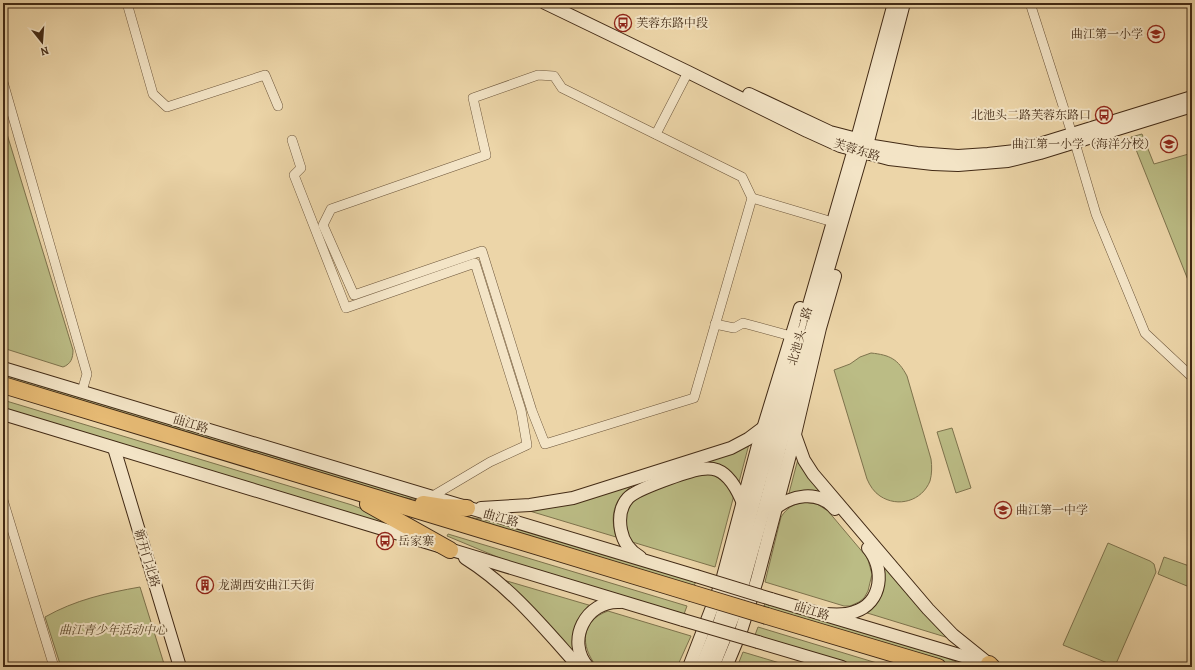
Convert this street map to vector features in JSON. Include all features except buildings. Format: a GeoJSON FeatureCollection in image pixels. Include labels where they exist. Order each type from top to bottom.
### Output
{"type":"FeatureCollection","features":[{"type":"Feature","properties":{"kind":"highway","name":"曲江路"},"geometry":{"type":"LineString","coordinates":[[3,385],[367,500]]}},
{"type":"Feature","properties":{"kind":"highway","name":"曲江路"},"geometry":{"type":"LineString","coordinates":[[3,394],[367,500],[765,620],[938,667]]}},
{"type":"Feature","properties":{"kind":"highway"},"geometry":{"type":"LineString","coordinates":[[367,500],[467,508]]}},
{"type":"Feature","properties":{"kind":"highway"},"geometry":{"type":"LineString","coordinates":[[367,500],[450,550]]}},
{"type":"Feature","properties":{"kind":"highway","name":"曲江路"},"geometry":{"type":"LineString","coordinates":[[765,620],[904,667]]}},
{"type":"Feature","properties":{"kind":"main road","name":"芙蓉东路"},"geometry":{"type":"LineString","coordinates":[[545,3],[807,131],[840,146],[858,151],[958,156],[988,154],[1073,138],[1192,106]]}},
{"type":"Feature","properties":{"kind":"main road","name":"芙蓉东路"},"geometry":{"type":"LineString","coordinates":[[562,3],[830,132],[858,151]]}},
{"type":"Feature","properties":{"kind":"main road","name":"北池头二路"},"geometry":{"type":"LineString","coordinates":[[701,667],[720,621],[754,526],[793,399],[858,151],[894,3]]}},
{"type":"Feature","properties":{"kind":"main road","name":"北池头二路"},"geometry":{"type":"LineString","coordinates":[[713,667],[735,612],[780,405],[858,151],[881,88],[904,3]]}},
{"type":"Feature","properties":{"kind":"main road","name":"芙蓉东路"},"geometry":{"type":"LineString","coordinates":[[1073,138],[1192,97]]}},
{"type":"Feature","properties":{"kind":"main road"},"geometry":{"type":"LineString","coordinates":[[689,667],[721,584],[763,427],[840,171],[858,151]]}},
{"type":"Feature","properties":{"kind":"main road"},"geometry":{"type":"LineString","coordinates":[[726,667],[750,606],[795,434],[820,328],[862,178],[858,151]]}},
{"type":"Feature","properties":{"kind":"main road","name":"曲江路"},"geometry":{"type":"LineString","coordinates":[[3,368],[994,666]]}},
{"type":"Feature","properties":{"kind":"main road"},"geometry":{"type":"LineString","coordinates":[[793,399],[793,422],[800,453],[813,474],[928,609],[953,634],[994,666]]}},
{"type":"Feature","properties":{"kind":"main road"},"geometry":{"type":"LineString","coordinates":[[467,508],[493,508],[530,505],[573,498],[731,448],[748,439],[763,427],[780,405]]}},
{"type":"Feature","properties":{"kind":"main road"},"geometry":{"type":"LineString","coordinates":[[3,414],[842,667]]}},
{"type":"Feature","properties":{"kind":"main road","name":"新开门北路"},"geometry":{"type":"LineString","coordinates":[[114,448],[180,667]]}},
{"type":"Feature","properties":{"kind":"main road"},"geometry":{"type":"LineString","coordinates":[[650,562],[637,555],[630,549],[624,540],[620,519],[622,506],[629,496],[645,487],[694,471],[708,468],[715,469],[726,476],[742,501],[748,518],[754,526],[776,507],[791,499],[804,496],[817,497],[828,502],[870,550],[879,571],[877,592],[864,608],[853,613],[823,614]]}},
{"type":"Feature","properties":{"kind":"main road"},"geometry":{"type":"LineString","coordinates":[[450,550],[477,565],[513,594],[579,667]]}},
{"type":"Feature","properties":{"kind":"main road"},"geometry":{"type":"LineString","coordinates":[[588,667],[581,658],[579,648],[578,636],[583,621],[590,613],[604,604],[616,601],[624,602]]}},
{"type":"Feature","properties":{"kind":"main road"},"geometry":{"type":"LineString","coordinates":[[809,657],[827,667]]}},
{"type":"Feature","properties":{"kind":"street"},"geometry":{"type":"LineString","coordinates":[[127,3],[153,94],[167,107],[265,75],[278,106]]}},
{"type":"Feature","properties":{"kind":"street"},"geometry":{"type":"LineString","coordinates":[[1030,3],[1096,214],[1144,333],[1192,377]]}},
{"type":"Feature","properties":{"kind":"street"},"geometry":{"type":"LineString","coordinates":[[656,134],[688,72]]}},
{"type":"Feature","properties":{"kind":"street"},"geometry":{"type":"LineString","coordinates":[[538,75],[554,76],[562,88],[742,177],[752,198],[694,398],[545,444],[532,411],[482,251],[354,295],[323,225],[331,209],[486,155],[473,98],[538,75]]}},
{"type":"Feature","properties":{"kind":"street"},"geometry":{"type":"LineString","coordinates":[[3,82],[87,374],[82,391]]}},
{"type":"Feature","properties":{"kind":"street"},"geometry":{"type":"LineString","coordinates":[[292,140],[301,168],[294,175],[346,308],[475,263],[521,410],[528,445],[490,462],[431,497]]}},
{"type":"Feature","properties":{"kind":"street"},"geometry":{"type":"LineString","coordinates":[[752,198],[826,220]]}},
{"type":"Feature","properties":{"kind":"street"},"geometry":{"type":"LineString","coordinates":[[715,324],[734,328],[743,323],[791,336]]}},
{"type":"Feature","properties":{"kind":"street"},"geometry":{"type":"LineString","coordinates":[[3,500],[54,667]]}},
{"type":"Feature","properties":{"kind":"green space"},"geometry":{"type":"Polygon","coordinates":[[[3,121],[73,350],[71,360],[63,367],[3,348],[3,121]]]}},
{"type":"Feature","properties":{"kind":"green space"},"geometry":{"type":"Polygon","coordinates":[[[1142,134],[1154,164],[1192,153],[1192,290],[1131,137],[1142,134]]]}},
{"type":"Feature","properties":{"kind":"green space"},"geometry":{"type":"Polygon","coordinates":[[[871,353],[883,355],[893,359],[904,370],[931,459],[931,476],[926,488],[915,498],[902,502],[887,500],[874,491],[869,484],[834,370],[850,364],[860,357],[871,353]]]}},
{"type":"Feature","properties":{"kind":"green space"},"geometry":{"type":"Polygon","coordinates":[[[3,373],[297,463],[424,498],[423,501],[375,492],[3,381],[3,373]]]}},
{"type":"Feature","properties":{"kind":"green space"},"geometry":{"type":"Polygon","coordinates":[[[3,400],[352,505],[370,512],[409,532],[3,410],[3,400]]]}},
{"type":"Feature","properties":{"kind":"green space"},"geometry":{"type":"Polygon","coordinates":[[[952,428],[971,488],[956,493],[937,432],[952,428]]]}},
{"type":"Feature","properties":{"kind":"green space"},"geometry":{"type":"Polygon","coordinates":[[[749,444],[739,482],[701,461],[749,444]]]}},
{"type":"Feature","properties":{"kind":"green space"},"geometry":{"type":"Polygon","coordinates":[[[798,459],[830,498],[788,497],[798,459]]]}},
{"type":"Feature","properties":{"kind":"green space"},"geometry":{"type":"Polygon","coordinates":[[[710,473],[724,482],[734,495],[715,567],[629,541],[624,510],[630,500],[692,474],[710,473]]]}},
{"type":"Feature","properties":{"kind":"green space"},"geometry":{"type":"Polygon","coordinates":[[[635,483],[618,501],[615,507],[613,520],[616,537],[523,509],[635,483]]]}},
{"type":"Feature","properties":{"kind":"green space"},"geometry":{"type":"Polygon","coordinates":[[[804,502],[817,504],[828,511],[868,560],[872,574],[868,591],[864,598],[859,602],[850,606],[844,606],[765,582],[781,517],[791,507],[804,502]]]}},
{"type":"Feature","properties":{"kind":"green space"},"geometry":{"type":"Polygon","coordinates":[[[452,514],[496,522],[696,581],[693,589],[452,514]]]}},
{"type":"Feature","properties":{"kind":"green space"},"geometry":{"type":"Polygon","coordinates":[[[448,534],[687,606],[684,614],[507,561],[447,536],[448,534]]]}},
{"type":"Feature","properties":{"kind":"green space"},"geometry":{"type":"Polygon","coordinates":[[[1108,543],[1150,561],[1154,564],[1156,572],[1115,666],[1063,645],[1108,543]]]}},
{"type":"Feature","properties":{"kind":"green space"},"geometry":{"type":"Polygon","coordinates":[[[878,556],[952,639],[864,612],[873,604],[878,556]]]}},
{"type":"Feature","properties":{"kind":"green space"},"geometry":{"type":"Polygon","coordinates":[[[1164,557],[1192,567],[1192,579],[1187,586],[1158,574],[1164,557]]]}},
{"type":"Feature","properties":{"kind":"green space"},"geometry":{"type":"Polygon","coordinates":[[[500,579],[592,606],[578,657],[500,579]]]}},
{"type":"Feature","properties":{"kind":"green space","name":"曲江青少年活动中心"},"geometry":{"type":"Polygon","coordinates":[[[140,587],[165,667],[61,667],[45,617],[68,606],[91,598],[140,587]]]}},
{"type":"Feature","properties":{"kind":"green space"},"geometry":{"type":"Polygon","coordinates":[[[765,603],[932,652],[969,667],[949,667],[763,610],[765,603]]]}},
{"type":"Feature","properties":{"kind":"green space"},"geometry":{"type":"Polygon","coordinates":[[[608,611],[691,636],[677,667],[597,667],[591,659],[588,651],[586,635],[592,621],[599,615],[608,611]]]}},
{"type":"Feature","properties":{"kind":"green space"},"geometry":{"type":"Polygon","coordinates":[[[758,627],[890,667],[860,667],[755,635],[758,627]]]}},
{"type":"Feature","properties":{"kind":"green space"},"geometry":{"type":"Polygon","coordinates":[[[743,652],[793,667],[737,667],[743,652]]]}},
{"type":"Feature","properties":{"kind":"place","name":"芙蓉东路中段"},"geometry":{"type":"Point","coordinates":[623,23]}},
{"type":"Feature","properties":{"kind":"place","name":"曲江第一小学"},"geometry":{"type":"Point","coordinates":[1156,34]}},
{"type":"Feature","properties":{"kind":"place","name":"北池头二路芙蓉东路口"},"geometry":{"type":"Point","coordinates":[1104,115]}},
{"type":"Feature","properties":{"kind":"place","name":"曲江第一小学（海洋分校）"},"geometry":{"type":"Point","coordinates":[1169,144]}},
{"type":"Feature","properties":{"kind":"place","name":"曲江第一中学"},"geometry":{"type":"Point","coordinates":[1003,510]}},
{"type":"Feature","properties":{"kind":"place","name":"岳家寨"},"geometry":{"type":"Point","coordinates":[385,541]}},
{"type":"Feature","properties":{"kind":"place","name":"龙湖西安曲江天街"},"geometry":{"type":"Point","coordinates":[205,585]}}]}
